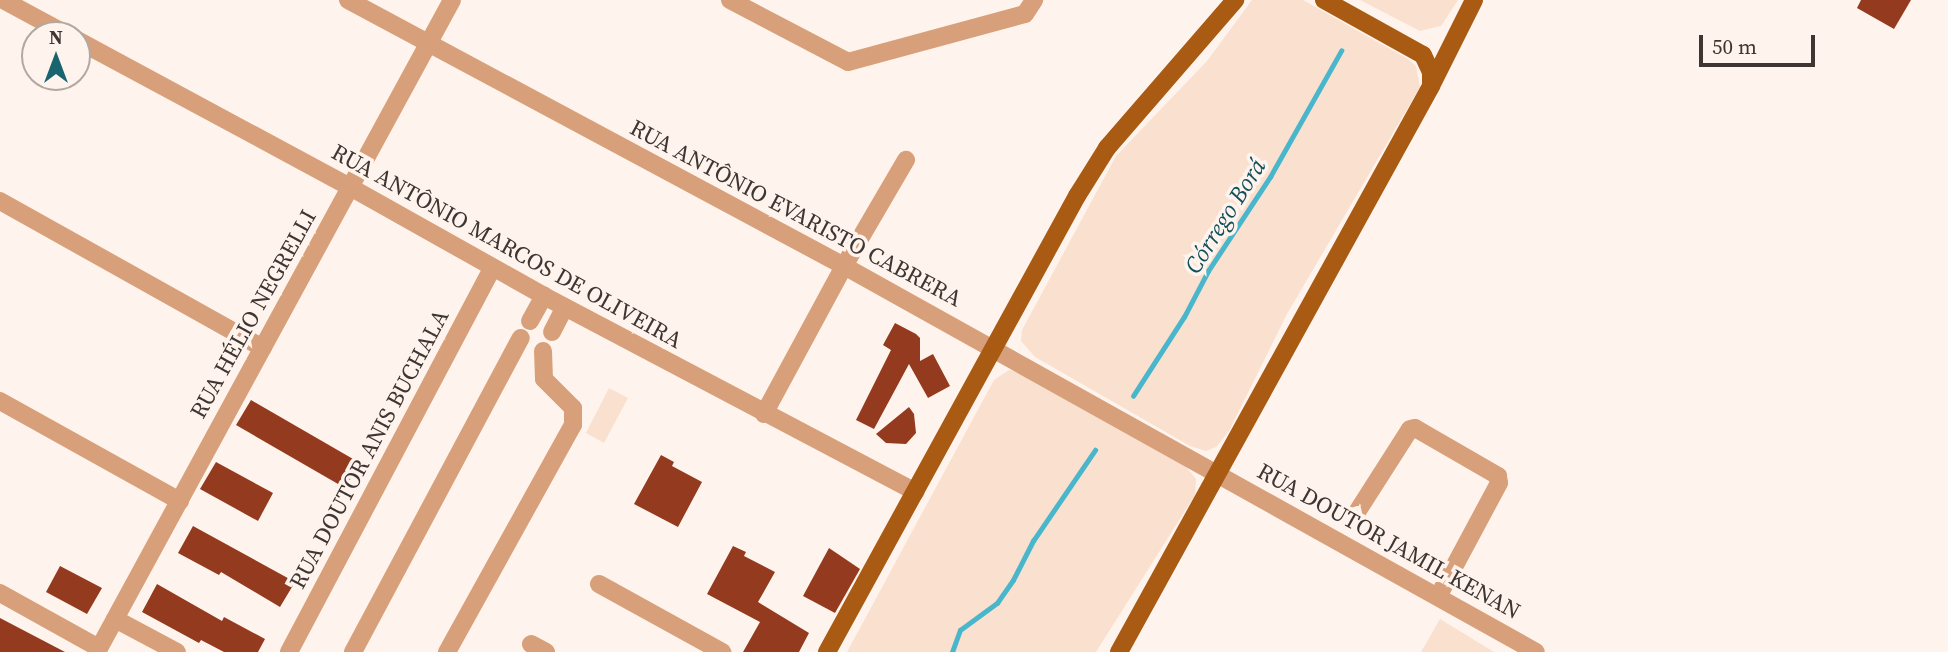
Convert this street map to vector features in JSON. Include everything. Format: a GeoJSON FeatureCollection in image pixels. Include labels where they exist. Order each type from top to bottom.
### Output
{"type":"FeatureCollection","features":[{"type":"Feature","properties":{"kind":"main road"},"geometry":{"type":"LineString","coordinates":[[827,652],[1077,196],[1107,148],[1235,0]]}},
{"type":"Feature","properties":{"kind":"main road"},"geometry":{"type":"LineString","coordinates":[[1325,0],[1423,54],[1431,72],[1431,86]]}},
{"type":"Feature","properties":{"kind":"main road"},"geometry":{"type":"LineString","coordinates":[[1119,652],[1454,44],[1474,0]]}},
{"type":"Feature","properties":{"kind":"main road"},"geometry":{"type":"LineString","coordinates":[[1423,54],[1454,44]]}},
{"type":"Feature","properties":{"kind":"street"},"geometry":{"type":"LineString","coordinates":[[4,0],[42,21]]}},
{"type":"Feature","properties":{"kind":"street","name":"RUA ANTÔNIO EVARISTO CABRERA"},"geometry":{"type":"LineString","coordinates":[[348,0],[844,266],[1219,473]]}},
{"type":"Feature","properties":{"kind":"street","name":"RUA HÉLIO NEGRELLI"},"geometry":{"type":"LineString","coordinates":[[98,650],[452,0]]}},
{"type":"Feature","properties":{"kind":"street"},"geometry":{"type":"LineString","coordinates":[[730,0],[848,62],[1025,14],[1034,0]]}},
{"type":"Feature","properties":{"kind":"street","name":"RUA ANTÔNIO MARCOS DE OLIVEIRA"},"geometry":{"type":"LineString","coordinates":[[91,48],[350,187],[492,268],[916,492]]}},
{"type":"Feature","properties":{"kind":"street"},"geometry":{"type":"LineString","coordinates":[[765,414],[844,266],[906,160]]}},
{"type":"Feature","properties":{"kind":"street"},"geometry":{"type":"LineString","coordinates":[[0,201],[263,348]]}},
{"type":"Feature","properties":{"kind":"street","name":"RUA DOUTOR ANIS BUCHALA"},"geometry":{"type":"LineString","coordinates":[[289,652],[492,268]]}},
{"type":"Feature","properties":{"kind":"street"},"geometry":{"type":"LineString","coordinates":[[530,321],[544,296]]}},
{"type":"Feature","properties":{"kind":"street"},"geometry":{"type":"LineString","coordinates":[[552,332],[565,307]]}},
{"type":"Feature","properties":{"kind":"street"},"geometry":{"type":"LineString","coordinates":[[353,652],[519,341],[542,357],[548,384],[573,408],[573,425],[447,652]]}},
{"type":"Feature","properties":{"kind":"street"},"geometry":{"type":"LineString","coordinates":[[0,401],[180,500]]}},
{"type":"Feature","properties":{"kind":"street"},"geometry":{"type":"LineString","coordinates":[[1357,512],[1410,429],[1415,428],[1498,476],[1499,483],[1438,597]]}},
{"type":"Feature","properties":{"kind":"street","name":"RUA DOUTOR JAMIL KENAN"},"geometry":{"type":"LineString","coordinates":[[1219,473],[1530,651]]}},
{"type":"Feature","properties":{"kind":"street"},"geometry":{"type":"LineString","coordinates":[[598,584],[722,652]]}},
{"type":"Feature","properties":{"kind":"street"},"geometry":{"type":"LineString","coordinates":[[0,593],[98,650]]}},
{"type":"Feature","properties":{"kind":"street"},"geometry":{"type":"LineString","coordinates":[[115,619],[177,652]]}},
{"type":"Feature","properties":{"kind":"shaded area"},"geometry":{"type":"Polygon","coordinates":[[[1252,0],[1303,0],[1408,59],[1416,66],[1420,87],[1287,314],[1229,431],[1216,447],[1206,451],[1190,446],[1035,357],[1021,341],[1022,330],[1116,156],[1207,61],[1252,0]]]}},
{"type":"Feature","properties":{"kind":"shaded area"},"geometry":{"type":"Polygon","coordinates":[[[1360,0],[1458,0],[1441,26],[1420,31],[1360,0]]]}},
{"type":"Feature","properties":{"kind":"shaded area"},"geometry":{"type":"Polygon","coordinates":[[[1009,370],[1016,371],[1184,464],[1196,479],[1195,495],[1096,652],[847,652],[994,380],[1009,370]]]}},
{"type":"Feature","properties":{"kind":"shaded area"},"geometry":{"type":"Polygon","coordinates":[[[609,388],[628,398],[604,443],[586,433],[609,388]]]}},
{"type":"Feature","properties":{"kind":"shaded area"},"geometry":{"type":"Polygon","coordinates":[[[1440,619],[1494,652],[1421,652],[1440,619]]]}},
{"type":"Feature","properties":{"kind":"building"},"geometry":{"type":"Polygon","coordinates":[[[1861,0],[1911,0],[1894,29],[1857,8],[1861,0]]]}},
{"type":"Feature","properties":{"kind":"building"},"geometry":{"type":"Polygon","coordinates":[[[895,323],[920,338],[920,361],[933,354],[950,386],[928,398],[909,364],[874,429],[856,420],[891,350],[883,345],[895,323]]]}},
{"type":"Feature","properties":{"kind":"building"},"geometry":{"type":"Polygon","coordinates":[[[251,400],[360,463],[345,488],[236,425],[251,400]]]}},
{"type":"Feature","properties":{"kind":"building"},"geometry":{"type":"Polygon","coordinates":[[[909,407],[914,414],[916,433],[906,444],[886,443],[876,434],[909,407]]]}},
{"type":"Feature","properties":{"kind":"building"},"geometry":{"type":"Polygon","coordinates":[[[661,455],[674,462],[672,466],[702,482],[678,527],[634,504],[661,455]]]}},
{"type":"Feature","properties":{"kind":"building"},"geometry":{"type":"Polygon","coordinates":[[[216,462],[273,493],[258,521],[200,489],[216,462]]]}},
{"type":"Feature","properties":{"kind":"building"},"geometry":{"type":"Polygon","coordinates":[[[193,526],[295,582],[280,607],[221,572],[219,575],[178,553],[193,526]]]}},
{"type":"Feature","properties":{"kind":"building"},"geometry":{"type":"Polygon","coordinates":[[[733,546],[746,552],[744,556],[775,572],[758,602],[809,633],[799,652],[743,652],[760,622],[707,594],[733,546]]]}},
{"type":"Feature","properties":{"kind":"building"},"geometry":{"type":"Polygon","coordinates":[[[829,548],[860,569],[835,613],[803,596],[829,548]]]}},
{"type":"Feature","properties":{"kind":"building"},"geometry":{"type":"Polygon","coordinates":[[[60,566],[102,588],[87,614],[46,592],[60,566]]]}},
{"type":"Feature","properties":{"kind":"building"},"geometry":{"type":"Polygon","coordinates":[[[157,584],[222,621],[224,617],[265,639],[258,652],[224,652],[201,640],[199,643],[142,612],[157,584]]]}},
{"type":"Feature","properties":{"kind":"building"},"geometry":{"type":"Polygon","coordinates":[[[0,618],[65,652],[0,652],[0,618]]]}},
{"type":"Feature","properties":{"kind":"waterway","name":"Córrego Borá"},"geometry":{"type":"LineString","coordinates":[[1133,396],[1184,317],[1208,271],[1270,177],[1341,51]]}},
{"type":"Feature","properties":{"kind":"waterway","name":"Córrego Borá"},"geometry":{"type":"LineString","coordinates":[[952,652],[960,630],[997,603],[1013,580],[1033,541],[1095,450]]}}]}
